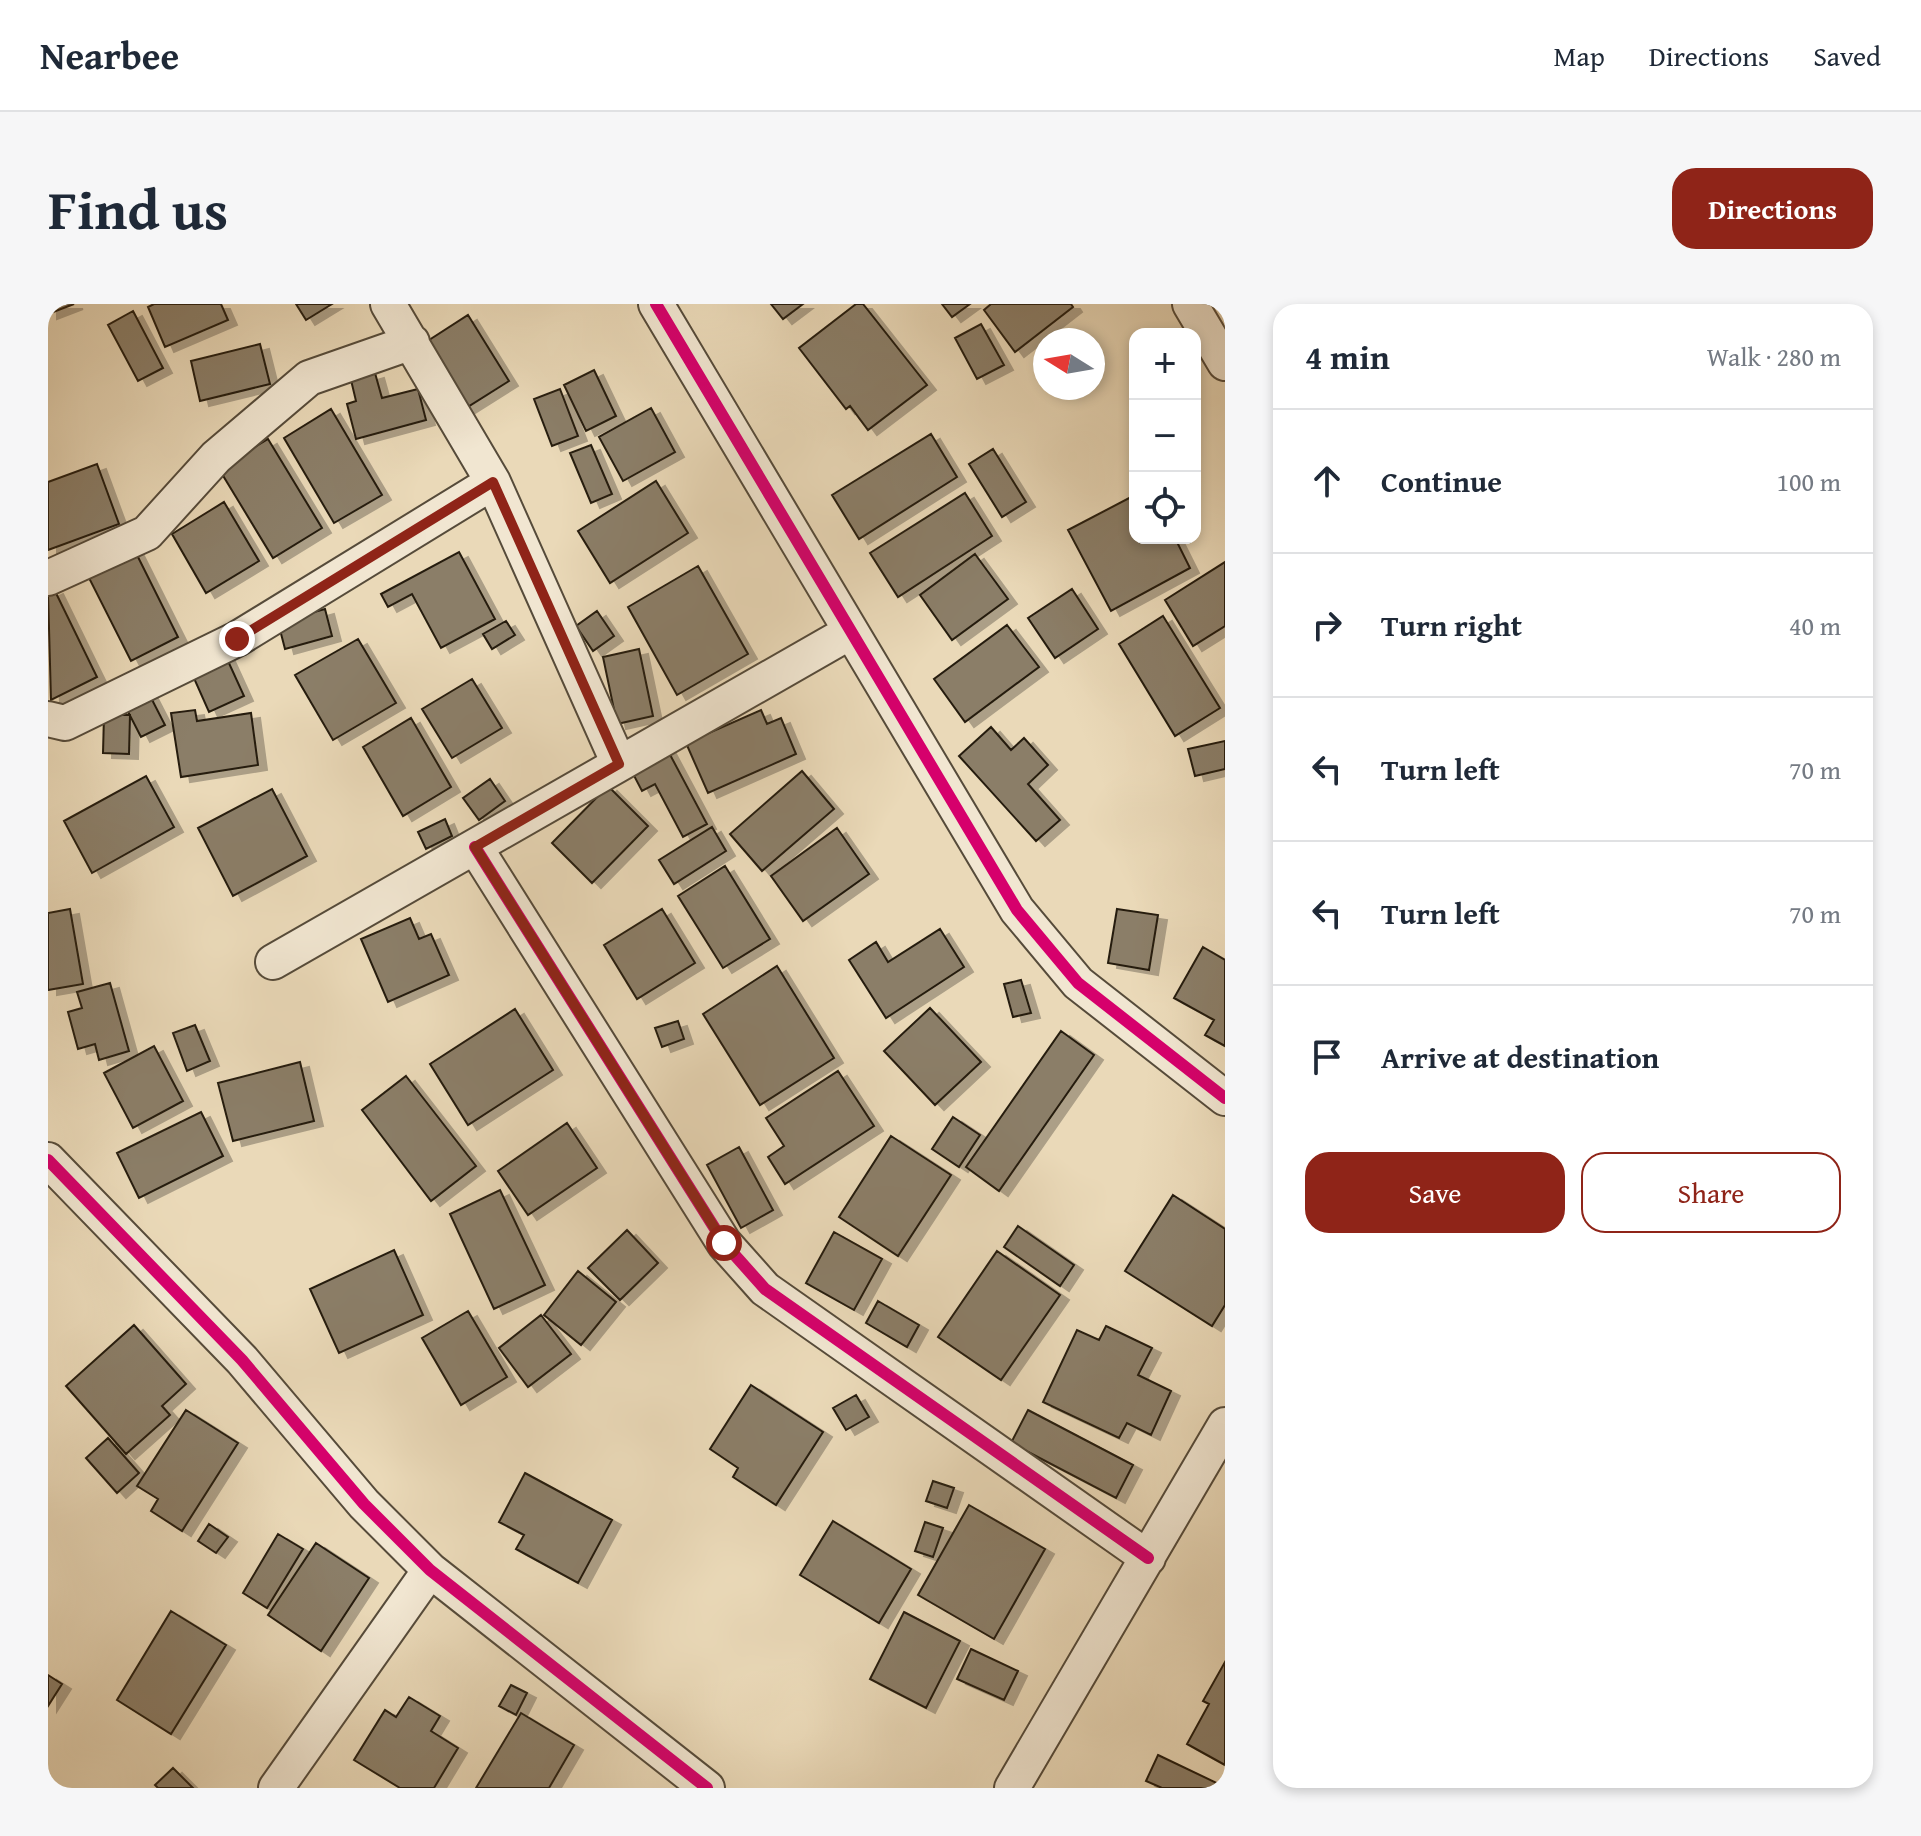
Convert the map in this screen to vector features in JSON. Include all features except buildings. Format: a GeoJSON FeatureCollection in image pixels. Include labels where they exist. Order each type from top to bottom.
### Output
{"type":"FeatureCollection","features":[{"type":"Feature","properties":{"kind":"street"},"geometry":{"type":"LineString","coordinates":[[388,304],[493,482],[619,764]]}},
{"type":"Feature","properties":{"kind":"street"},"geometry":{"type":"LineString","coordinates":[[656,304],[850,632],[943,780],[1017,910],[1078,983],[1225,1098]]}},
{"type":"Feature","properties":{"kind":"street"},"geometry":{"type":"LineString","coordinates":[[1190,304],[1225,363]]}},
{"type":"Feature","properties":{"kind":"street"},"geometry":{"type":"LineString","coordinates":[[48,578],[147,533],[216,457],[309,378],[412,342]]}},
{"type":"Feature","properties":{"kind":"street"},"geometry":{"type":"LineString","coordinates":[[48,719],[65,723],[237,639],[493,482]]}},
{"type":"Feature","properties":{"kind":"street"},"geometry":{"type":"LineString","coordinates":[[273,962],[850,632]]}},
{"type":"Feature","properties":{"kind":"street"},"geometry":{"type":"LineString","coordinates":[[475,847],[724,1243],[765,1289],[1148,1558]]}},
{"type":"Feature","properties":{"kind":"street"},"geometry":{"type":"LineString","coordinates":[[48,1160],[242,1360],[364,1504],[430,1570],[707,1788]]}},
{"type":"Feature","properties":{"kind":"street"},"geometry":{"type":"LineString","coordinates":[[1012,1788],[1225,1425]]}},
{"type":"Feature","properties":{"kind":"street"},"geometry":{"type":"LineString","coordinates":[[276,1788],[430,1570]]}},
{"type":"Feature","properties":{"kind":"cycle path"},"geometry":{"type":"LineString","coordinates":[[656,304],[1017,910],[1078,983],[1225,1098]]}},
{"type":"Feature","properties":{"kind":"cycle path"},"geometry":{"type":"LineString","coordinates":[[475,847],[724,1243],[765,1289],[1148,1558]]}},
{"type":"Feature","properties":{"kind":"cycle path"},"geometry":{"type":"LineString","coordinates":[[48,1160],[242,1360],[364,1504],[430,1570],[707,1788]]}},
{"type":"Feature","properties":{"kind":"route"},"geometry":{"type":"LineString","coordinates":[[237,639],[493,482],[619,764],[475,847],[724,1243]]}}]}
